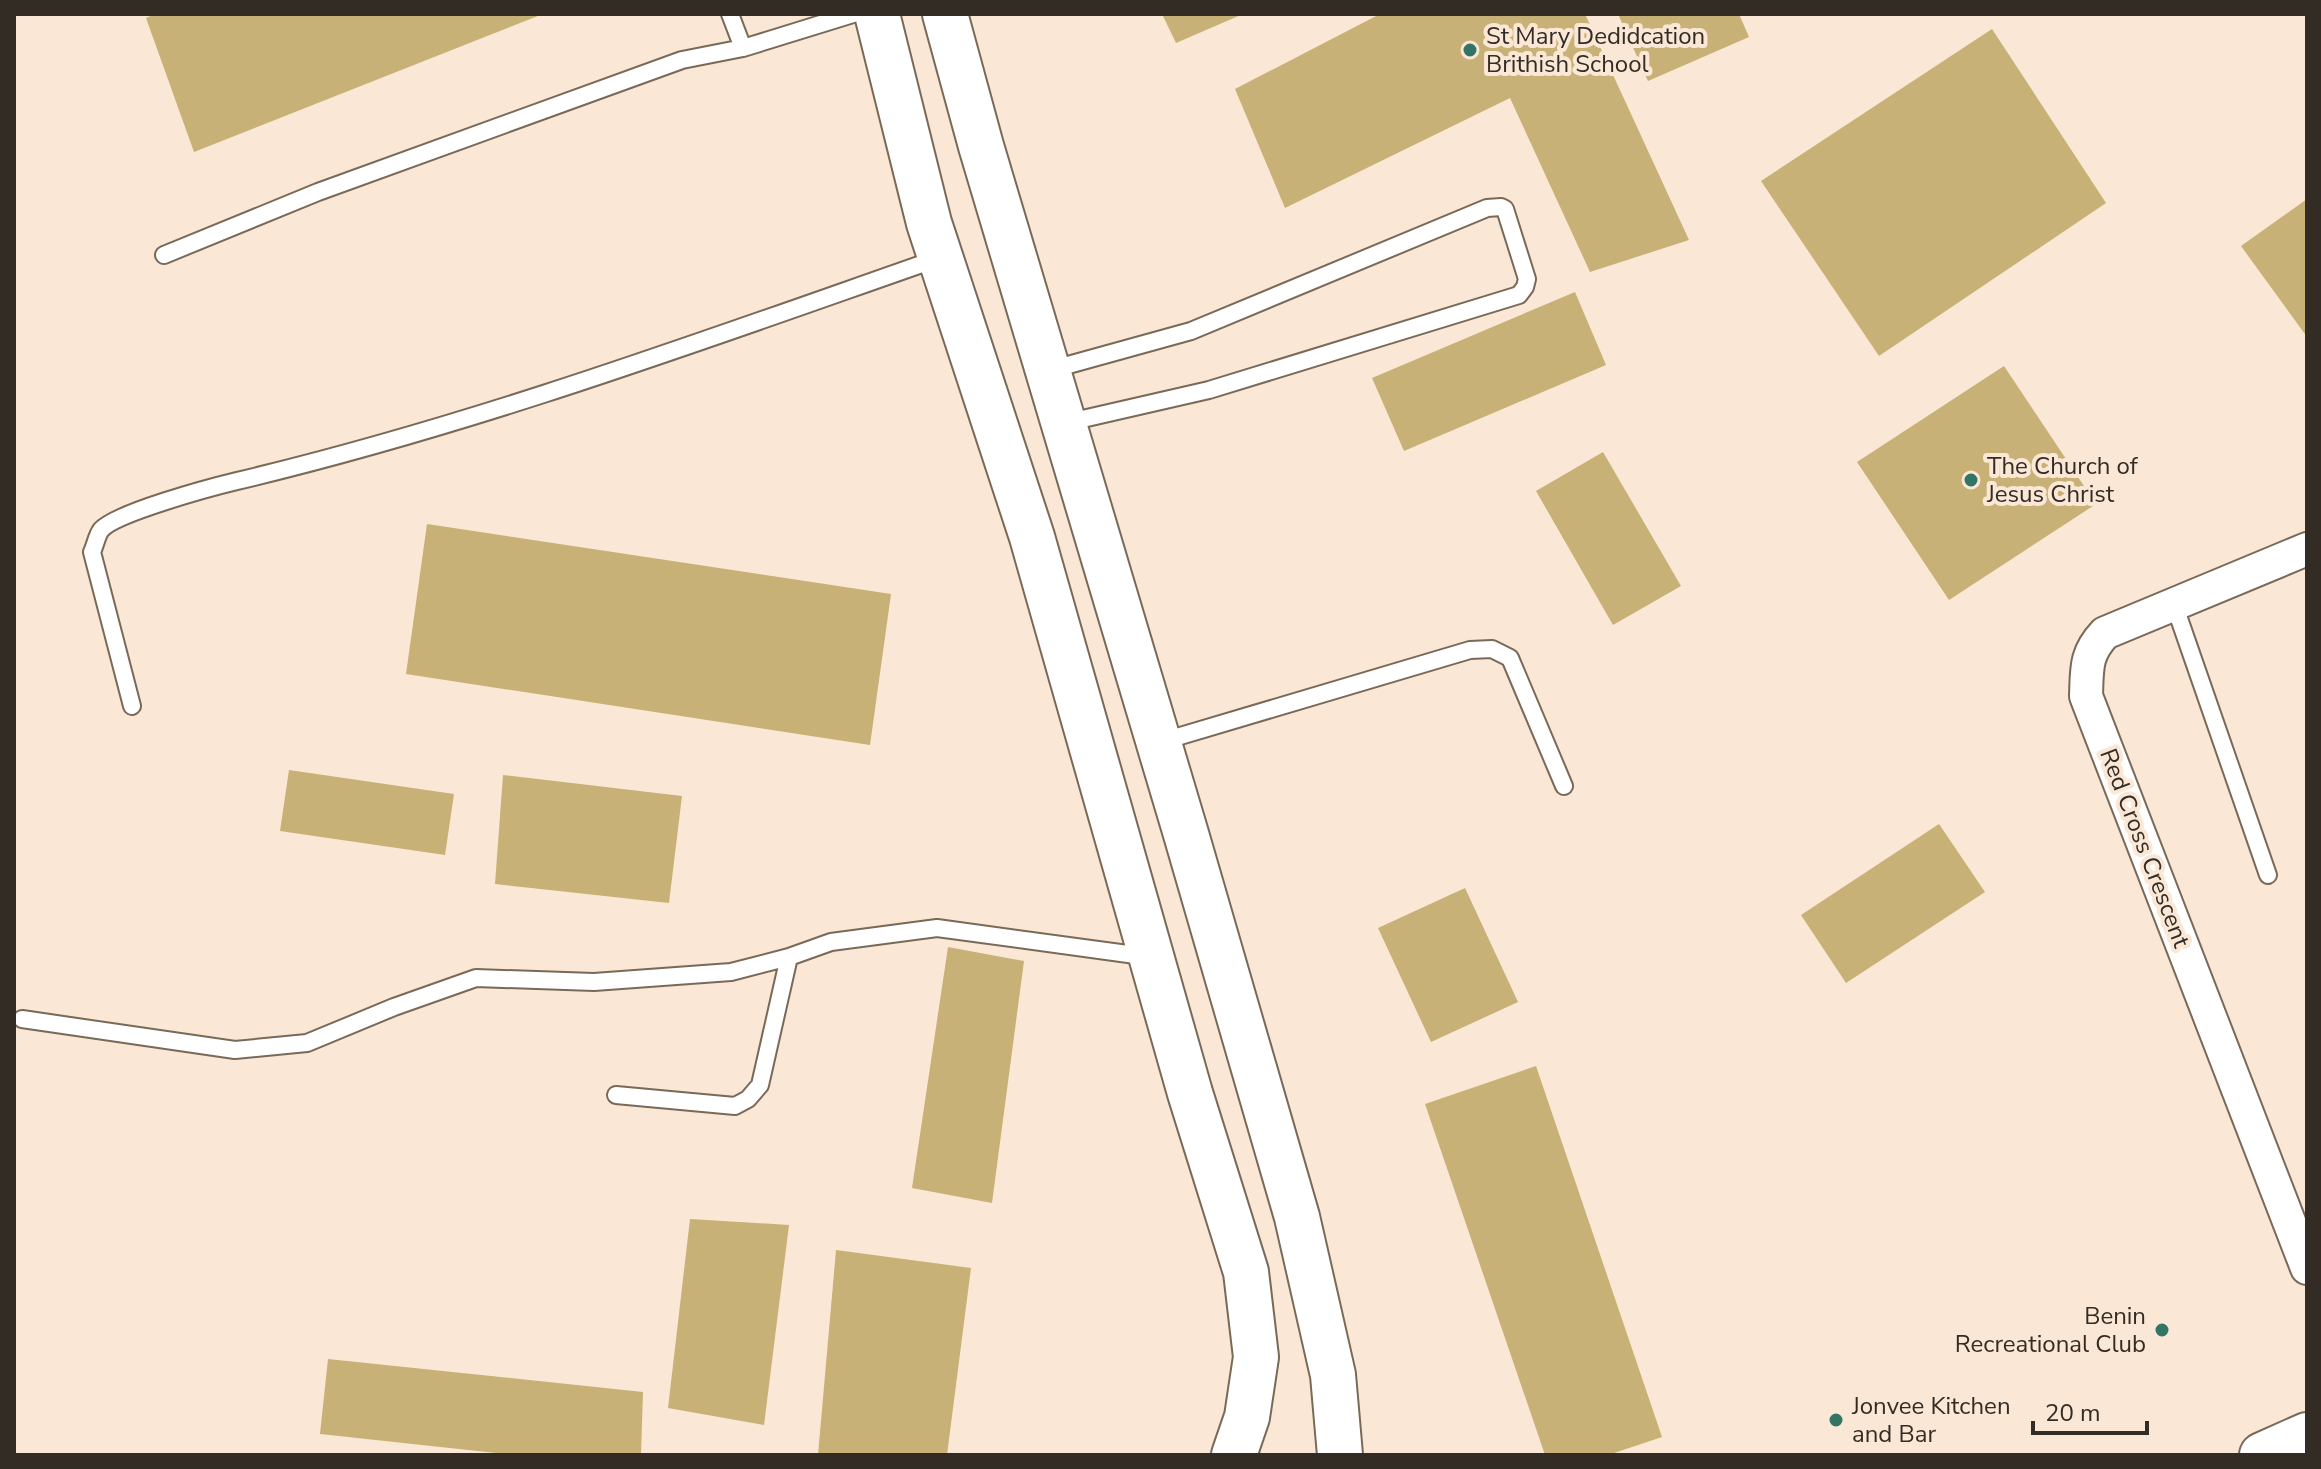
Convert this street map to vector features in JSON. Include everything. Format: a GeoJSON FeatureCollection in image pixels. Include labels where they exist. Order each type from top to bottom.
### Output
{"type":"FeatureCollection","features":[{"type":"Feature","properties":{"kind":"main road"},"geometry":{"type":"LineString","coordinates":[[877,14],[929,223],[1032,537],[1190,1093],[1246,1272],[1256,1357],[1247,1417],[1234,1455]]}},
{"type":"Feature","properties":{"kind":"main road"},"geometry":{"type":"LineString","coordinates":[[945,14],[981,146],[1297,1217],[1333,1375],[1340,1455]]}},
{"type":"Feature","properties":{"kind":"main road"},"geometry":{"type":"LineString","coordinates":[[2262,1455],[2307,1435]]}},
{"type":"Feature","properties":{"kind":"street","name":"Red Cross Crescent"},"geometry":{"type":"LineString","coordinates":[[2307,549],[2105,633],[2093,645],[2087,660],[2086,696],[2307,1268]]}},
{"type":"Feature","properties":{"kind":"lane"},"geometry":{"type":"LineString","coordinates":[[730,14],[743,48]]}},
{"type":"Feature","properties":{"kind":"lane"},"geometry":{"type":"LineString","coordinates":[[164,255],[318,192],[682,60],[743,48],[825,18],[853,14]]}},
{"type":"Feature","properties":{"kind":"lane"},"geometry":{"type":"LineString","coordinates":[[1048,371],[1191,331],[1496,206],[1505,209],[1527,279],[1519,295],[1209,390],[1063,423]]}},
{"type":"Feature","properties":{"kind":"lane"},"geometry":{"type":"LineString","coordinates":[[132,706],[92,552],[101,529],[129,514],[223,484],[426,432],[569,387],[941,257]]}},
{"type":"Feature","properties":{"kind":"lane"},"geometry":{"type":"LineString","coordinates":[[2174,604],[2268,875]]}},
{"type":"Feature","properties":{"kind":"lane"},"geometry":{"type":"LineString","coordinates":[[1159,742],[1470,650],[1492,649],[1510,658],[1564,786]]}},
{"type":"Feature","properties":{"kind":"lane"},"geometry":{"type":"LineString","coordinates":[[22,1019],[235,1050],[307,1043],[476,978],[594,982],[731,972],[831,942],[937,928],[1151,957]]}},
{"type":"Feature","properties":{"kind":"lane"},"geometry":{"type":"LineString","coordinates":[[616,1095],[735,1106],[748,1099],[760,1085],[789,957]]}},
{"type":"Feature","properties":{"kind":"building"},"geometry":{"type":"Polygon","coordinates":[[[155,14],[543,14],[194,152],[146,18],[155,14]]]}},
{"type":"Feature","properties":{"kind":"building"},"geometry":{"type":"Polygon","coordinates":[[[1162,14],[1243,14],[1176,43],[1162,14]]]}},
{"type":"Feature","properties":{"kind":"building"},"geometry":{"type":"Polygon","coordinates":[[[1380,14],[1585,14],[1689,240],[1590,272],[1510,98],[1285,208],[1235,89],[1380,14]]]}},
{"type":"Feature","properties":{"kind":"building"},"geometry":{"type":"Polygon","coordinates":[[[1618,14],[1739,14],[1749,37],[1648,81],[1618,14]]]}},
{"type":"Feature","properties":{"kind":"building"},"geometry":{"type":"Polygon","coordinates":[[[1992,29],[2106,203],[1879,356],[1761,181],[1992,29]]]}},
{"type":"Feature","properties":{"kind":"building"},"geometry":{"type":"Polygon","coordinates":[[[2307,199],[2307,337],[2241,246],[2307,199]]]}},
{"type":"Feature","properties":{"kind":"building"},"geometry":{"type":"Polygon","coordinates":[[[1575,292],[1606,365],[1404,451],[1372,378],[1575,292]]]}},
{"type":"Feature","properties":{"kind":"building"},"geometry":{"type":"Polygon","coordinates":[[[2004,366],[2096,504],[1949,600],[1857,462],[2004,366]]]}},
{"type":"Feature","properties":{"kind":"building"},"geometry":{"type":"Polygon","coordinates":[[[1603,452],[1681,586],[1613,625],[1536,491],[1603,452]]]}},
{"type":"Feature","properties":{"kind":"building"},"geometry":{"type":"Polygon","coordinates":[[[427,524],[891,594],[870,745],[406,674],[427,524]]]}},
{"type":"Feature","properties":{"kind":"building"},"geometry":{"type":"Polygon","coordinates":[[[289,770],[454,794],[445,855],[280,831],[289,770]]]}},
{"type":"Feature","properties":{"kind":"building"},"geometry":{"type":"Polygon","coordinates":[[[503,775],[682,796],[669,903],[495,884],[503,775]]]}},
{"type":"Feature","properties":{"kind":"building"},"geometry":{"type":"Polygon","coordinates":[[[1939,824],[1985,892],[1846,983],[1801,915],[1939,824]]]}},
{"type":"Feature","properties":{"kind":"building"},"geometry":{"type":"Polygon","coordinates":[[[1465,888],[1518,1002],[1431,1042],[1378,928],[1465,888]]]}},
{"type":"Feature","properties":{"kind":"building"},"geometry":{"type":"Polygon","coordinates":[[[948,947],[1024,961],[992,1203],[912,1188],[948,947]]]}},
{"type":"Feature","properties":{"kind":"building"},"geometry":{"type":"Polygon","coordinates":[[[1536,1066],[1662,1437],[1608,1455],[1545,1455],[1425,1104],[1536,1066]]]}},
{"type":"Feature","properties":{"kind":"building"},"geometry":{"type":"Polygon","coordinates":[[[690,1219],[789,1225],[764,1425],[668,1408],[690,1219]]]}},
{"type":"Feature","properties":{"kind":"building"},"geometry":{"type":"Polygon","coordinates":[[[836,1250],[971,1268],[947,1455],[818,1455],[836,1250]]]}},
{"type":"Feature","properties":{"kind":"building"},"geometry":{"type":"Polygon","coordinates":[[[328,1359],[643,1392],[641,1455],[515,1455],[320,1434],[328,1359]]]}},
{"type":"Feature","properties":{"kind":"place","name":"St Mary Dedidcation Brithish School"},"geometry":{"type":"Point","coordinates":[1470,50]}},
{"type":"Feature","properties":{"kind":"place","name":"The Church of Jesus Christ"},"geometry":{"type":"Point","coordinates":[1971,480]}},
{"type":"Feature","properties":{"kind":"place","name":"Benin Recreational Club"},"geometry":{"type":"Point","coordinates":[2162,1330]}},
{"type":"Feature","properties":{"kind":"place","name":"Jonvee Kitchen and Bar"},"geometry":{"type":"Point","coordinates":[1836,1420]}}]}
